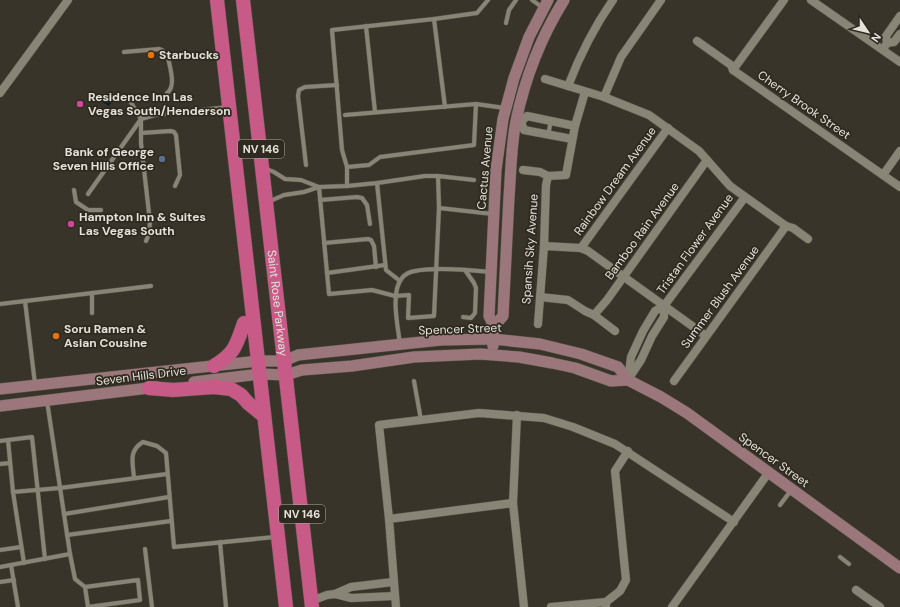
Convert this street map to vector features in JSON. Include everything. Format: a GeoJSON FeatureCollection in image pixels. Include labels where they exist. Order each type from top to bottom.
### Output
{"type":"FeatureCollection","features":[{"type":"Feature","properties":{"kind":"highway","name":"NV 146"},"geometry":{"type":"LineString","coordinates":[[217,0],[286,607]]}},
{"type":"Feature","properties":{"kind":"highway","name":"Saint Rose Parkway"},"geometry":{"type":"LineString","coordinates":[[244,0],[312,604]]}},
{"type":"Feature","properties":{"kind":"highway"},"geometry":{"type":"LineString","coordinates":[[214,366],[231,354],[244,323],[254,328]]}},
{"type":"Feature","properties":{"kind":"highway"},"geometry":{"type":"LineString","coordinates":[[149,388],[173,390],[214,388],[231,389],[241,395],[264,416]]}},
{"type":"Feature","properties":{"kind":"main road"},"geometry":{"type":"LineString","coordinates":[[494,326],[503,316],[512,155],[525,87],[538,49],[564,0]]}},
{"type":"Feature","properties":{"kind":"main road"},"geometry":{"type":"LineString","coordinates":[[538,49],[536,40],[549,12],[549,6],[546,4]]}},
{"type":"Feature","properties":{"kind":"main road","name":"Cactus Avenue"},"geometry":{"type":"LineString","coordinates":[[493,347],[494,326],[489,316],[496,170],[502,125],[505,108],[529,37],[546,4]]}},
{"type":"Feature","properties":{"kind":"main road"},"geometry":{"type":"LineString","coordinates":[[517,71],[518,82],[512,112],[518,122]]}},
{"type":"Feature","properties":{"kind":"main road"},"geometry":{"type":"LineString","coordinates":[[496,170],[502,161],[508,130],[518,122]]}},
{"type":"Feature","properties":{"kind":"main road"},"geometry":{"type":"LineString","coordinates":[[494,214],[501,218],[502,251],[506,258]]}},
{"type":"Feature","properties":{"kind":"main road","name":"Spencer Street"},"geometry":{"type":"LineString","coordinates":[[285,368],[298,355],[441,340],[493,347],[519,357],[567,367],[611,381],[628,380]]}},
{"type":"Feature","properties":{"kind":"main road","name":"Spencer Street"},"geometry":{"type":"LineString","coordinates":[[285,368],[302,370],[352,366],[414,358],[454,355],[493,347],[540,344],[581,354],[618,367],[628,380],[661,397],[687,413],[900,568]]}},
{"type":"Feature","properties":{"kind":"main road","name":"Seven Hills Drive"},"geometry":{"type":"LineString","coordinates":[[0,389],[214,366],[285,368]]}},
{"type":"Feature","properties":{"kind":"main road","name":"Seven Hills Drive"},"geometry":{"type":"LineString","coordinates":[[0,406],[149,388],[259,368]]}},
{"type":"Feature","properties":{"kind":"street"},"geometry":{"type":"LineString","coordinates":[[0,93],[68,0]]}},
{"type":"Feature","properties":{"kind":"street"},"geometry":{"type":"LineString","coordinates":[[568,86],[574,69],[590,37],[613,0]]}},
{"type":"Feature","properties":{"kind":"street"},"geometry":{"type":"LineString","coordinates":[[604,97],[621,57],[661,0]]}},
{"type":"Feature","properties":{"kind":"street"},"geometry":{"type":"LineString","coordinates":[[733,70],[784,0]]}},
{"type":"Feature","properties":{"kind":"street"},"geometry":{"type":"LineString","coordinates":[[811,0],[884,46],[900,62]]}},
{"type":"Feature","properties":{"kind":"street"},"geometry":{"type":"LineString","coordinates":[[884,46],[886,36],[899,20]]}},
{"type":"Feature","properties":{"kind":"street"},"geometry":{"type":"LineString","coordinates":[[884,46],[894,42],[900,34]]}},
{"type":"Feature","properties":{"kind":"street","name":"Cherry Brook Street"},"geometry":{"type":"LineString","coordinates":[[697,41],[731,65],[733,70],[900,187]]}},
{"type":"Feature","properties":{"kind":"street"},"geometry":{"type":"LineString","coordinates":[[545,79],[604,97],[649,115],[699,151],[730,186],[786,226],[793,228],[808,239]]}},
{"type":"Feature","properties":{"kind":"street"},"geometry":{"type":"LineString","coordinates":[[523,170],[540,172],[548,176],[566,175],[572,139],[584,92]]}},
{"type":"Feature","properties":{"kind":"street"},"geometry":{"type":"LineString","coordinates":[[572,139],[524,130],[518,122],[527,116],[575,126]]}},
{"type":"Feature","properties":{"kind":"street","name":"Rainbow Dream Avenue"},"geometry":{"type":"LineString","coordinates":[[581,248],[668,128]]}},
{"type":"Feature","properties":{"kind":"street"},"geometry":{"type":"LineString","coordinates":[[883,175],[900,151]]}},
{"type":"Feature","properties":{"kind":"street","name":"Bamboo Rain Avenue"},"geometry":{"type":"LineString","coordinates":[[594,315],[624,277],[707,160]]}},
{"type":"Feature","properties":{"kind":"street","name":"Spansih Sky Avenue"},"geometry":{"type":"LineString","coordinates":[[538,324],[544,246],[546,185],[548,176]]}},
{"type":"Feature","properties":{"kind":"street","name":"Tristan Flower Avenue"},"geometry":{"type":"LineString","coordinates":[[628,380],[631,357],[646,325],[655,311],[664,306],[745,197]]}},
{"type":"Feature","properties":{"kind":"street","name":"Summer Blush Avenue"},"geometry":{"type":"LineString","coordinates":[[674,381],[786,226]]}},
{"type":"Feature","properties":{"kind":"street"},"geometry":{"type":"LineString","coordinates":[[544,246],[581,248],[595,256],[706,336]]}},
{"type":"Feature","properties":{"kind":"street"},"geometry":{"type":"LineString","coordinates":[[540,297],[568,300],[594,315],[615,331]]}},
{"type":"Feature","properties":{"kind":"street","name":"Tristan Flower Avenue"},"geometry":{"type":"LineString","coordinates":[[628,380],[641,360],[650,339],[664,317],[664,306]]}},
{"type":"Feature","properties":{"kind":"street"},"geometry":{"type":"LineString","coordinates":[[396,607],[389,519],[379,425],[480,413],[544,418],[573,427],[616,444],[734,522]]}},
{"type":"Feature","properties":{"kind":"street"},"geometry":{"type":"LineString","coordinates":[[517,415],[513,504],[524,607]]}},
{"type":"Feature","properties":{"kind":"street"},"geometry":{"type":"LineString","coordinates":[[551,607],[606,605],[620,591],[626,580],[615,471],[628,451]]}},
{"type":"Feature","properties":{"kind":"street"},"geometry":{"type":"LineString","coordinates":[[672,607],[769,472]]}},
{"type":"Feature","properties":{"kind":"street"},"geometry":{"type":"LineString","coordinates":[[389,519],[513,504]]}},
{"type":"Feature","properties":{"kind":"street"},"geometry":{"type":"LineString","coordinates":[[312,604],[328,595],[335,594],[352,587],[393,582]]}},
{"type":"Feature","properties":{"kind":"street"},"geometry":{"type":"LineString","coordinates":[[856,590],[880,607]]}},
{"type":"Feature","properties":{"kind":"street"},"geometry":{"type":"LineString","coordinates":[[335,594],[351,598],[394,596]]}},
{"type":"Feature","properties":{"kind":"lane"},"geometry":{"type":"LineString","coordinates":[[347,186],[346,167],[342,150],[332,30],[477,13],[488,0]]}},
{"type":"Feature","properties":{"kind":"lane"},"geometry":{"type":"LineString","coordinates":[[506,23],[508,10],[516,0]]}},
{"type":"Feature","properties":{"kind":"lane"},"geometry":{"type":"LineString","coordinates":[[532,0],[546,4]]}},
{"type":"Feature","properties":{"kind":"lane"},"geometry":{"type":"LineString","coordinates":[[434,19],[445,107]]}},
{"type":"Feature","properties":{"kind":"lane"},"geometry":{"type":"LineString","coordinates":[[366,26],[375,112]]}},
{"type":"Feature","properties":{"kind":"lane"},"geometry":{"type":"LineString","coordinates":[[124,52],[159,49],[165,52],[168,56],[172,84],[167,93]]}},
{"type":"Feature","properties":{"kind":"lane"},"geometry":{"type":"LineString","coordinates":[[306,165],[298,96],[299,90],[304,86],[337,85]]}},
{"type":"Feature","properties":{"kind":"lane"},"geometry":{"type":"LineString","coordinates":[[130,101],[141,119],[141,143],[150,222],[149,234],[146,241]]}},
{"type":"Feature","properties":{"kind":"lane"},"geometry":{"type":"LineString","coordinates":[[346,167],[369,165],[380,157],[474,146],[476,104]]}},
{"type":"Feature","properties":{"kind":"lane"},"geometry":{"type":"LineString","coordinates":[[345,115],[476,104],[505,108]]}},
{"type":"Feature","properties":{"kind":"lane"},"geometry":{"type":"LineString","coordinates":[[88,194],[141,119],[155,115],[229,107]]}},
{"type":"Feature","properties":{"kind":"lane"},"geometry":{"type":"LineString","coordinates":[[548,135],[551,121]]}},
{"type":"Feature","properties":{"kind":"lane"},"geometry":{"type":"LineString","coordinates":[[141,133],[171,131],[176,135],[180,175],[175,186]]}},
{"type":"Feature","properties":{"kind":"lane"},"geometry":{"type":"LineString","coordinates":[[263,167],[285,179],[301,180],[319,187]]}},
{"type":"Feature","properties":{"kind":"lane"},"geometry":{"type":"LineString","coordinates":[[267,203],[284,194],[304,192],[319,187],[377,183],[425,176],[474,180]]}},
{"type":"Feature","properties":{"kind":"lane"},"geometry":{"type":"LineString","coordinates":[[319,187],[329,294],[372,290],[396,296],[409,295],[408,318],[434,316],[439,208],[438,176]]}},
{"type":"Feature","properties":{"kind":"lane"},"geometry":{"type":"LineString","coordinates":[[377,183],[385,266],[386,270],[400,281]]}},
{"type":"Feature","properties":{"kind":"lane"},"geometry":{"type":"LineString","coordinates":[[74,190],[76,202],[88,210],[101,210]]}},
{"type":"Feature","properties":{"kind":"lane"},"geometry":{"type":"LineString","coordinates":[[320,200],[357,197],[362,198],[367,205],[370,224]]}},
{"type":"Feature","properties":{"kind":"lane"},"geometry":{"type":"LineString","coordinates":[[439,208],[494,214]]}},
{"type":"Feature","properties":{"kind":"lane"},"geometry":{"type":"LineString","coordinates":[[324,243],[371,240],[374,246],[376,267]]}},
{"type":"Feature","properties":{"kind":"lane"},"geometry":{"type":"LineString","coordinates":[[327,273],[385,266]]}},
{"type":"Feature","properties":{"kind":"lane"},"geometry":{"type":"LineString","coordinates":[[400,344],[396,318],[396,296],[400,281],[407,273],[415,270],[436,269],[491,272]]}},
{"type":"Feature","properties":{"kind":"lane"},"geometry":{"type":"LineString","coordinates":[[463,317],[471,318],[475,313],[476,288],[465,270]]}},
{"type":"Feature","properties":{"kind":"lane"},"geometry":{"type":"LineString","coordinates":[[0,304],[152,286]]}},
{"type":"Feature","properties":{"kind":"lane"},"geometry":{"type":"LineString","coordinates":[[92,293],[92,313]]}},
{"type":"Feature","properties":{"kind":"lane"},"geometry":{"type":"LineString","coordinates":[[26,301],[35,385]]}},
{"type":"Feature","properties":{"kind":"lane"},"geometry":{"type":"LineString","coordinates":[[641,336],[650,339]]}},
{"type":"Feature","properties":{"kind":"lane"},"geometry":{"type":"LineString","coordinates":[[414,381],[421,420]]}},
{"type":"Feature","properties":{"kind":"lane"},"geometry":{"type":"LineString","coordinates":[[47,401],[70,554],[75,578],[85,587],[88,607],[140,600],[138,580],[85,587]]}},
{"type":"Feature","properties":{"kind":"lane"},"geometry":{"type":"LineString","coordinates":[[0,441],[32,437],[45,559]]}},
{"type":"Feature","properties":{"kind":"lane"},"geometry":{"type":"LineString","coordinates":[[8,440],[13,492],[24,563]]}},
{"type":"Feature","properties":{"kind":"lane"},"geometry":{"type":"LineString","coordinates":[[134,478],[132,453],[137,446],[144,442],[157,446],[166,453],[174,547],[278,537]]}},
{"type":"Feature","properties":{"kind":"lane"},"geometry":{"type":"LineString","coordinates":[[0,464],[10,463]]}},
{"type":"Feature","properties":{"kind":"lane"},"geometry":{"type":"LineString","coordinates":[[13,492],[60,488],[167,474]]}},
{"type":"Feature","properties":{"kind":"lane"},"geometry":{"type":"LineString","coordinates":[[780,505],[792,489]]}},
{"type":"Feature","properties":{"kind":"lane"},"geometry":{"type":"LineString","coordinates":[[64,514],[169,497]]}},
{"type":"Feature","properties":{"kind":"lane"},"geometry":{"type":"LineString","coordinates":[[67,535],[171,521]]}},
{"type":"Feature","properties":{"kind":"lane"},"geometry":{"type":"LineString","coordinates":[[220,542],[226,607]]}},
{"type":"Feature","properties":{"kind":"lane"},"geometry":{"type":"LineString","coordinates":[[0,550],[21,547]]}},
{"type":"Feature","properties":{"kind":"lane"},"geometry":{"type":"LineString","coordinates":[[145,549],[152,607]]}},
{"type":"Feature","properties":{"kind":"lane"},"geometry":{"type":"LineString","coordinates":[[0,566],[70,554]]}},
{"type":"Feature","properties":{"kind":"lane"},"geometry":{"type":"LineString","coordinates":[[840,557],[849,564]]}},
{"type":"Feature","properties":{"kind":"lane"},"geometry":{"type":"LineString","coordinates":[[11,565],[18,607]]}},
{"type":"Feature","properties":{"kind":"lane"},"geometry":{"type":"LineString","coordinates":[[0,582],[14,580]]}},
{"type":"Feature","properties":{"kind":"water"},"geometry":{"type":"Polygon","coordinates":[[[110,91],[116,96],[109,106],[102,102],[110,91]]]}},
{"type":"Feature","properties":{"kind":"place","name":"Starbucks"},"geometry":{"type":"Point","coordinates":[151,55]}},
{"type":"Feature","properties":{"kind":"place","name":"Residence Inn Las Vegas South/Henderson"},"geometry":{"type":"Point","coordinates":[80,104]}},
{"type":"Feature","properties":{"kind":"place","name":"Bank of George Seven Hills Office"},"geometry":{"type":"Point","coordinates":[162,159]}},
{"type":"Feature","properties":{"kind":"place","name":"Hampton Inn & Suites Las Vegas South"},"geometry":{"type":"Point","coordinates":[71,224]}},
{"type":"Feature","properties":{"kind":"place","name":"Soru Ramen & Asian Cousine"},"geometry":{"type":"Point","coordinates":[56,336]}}]}
